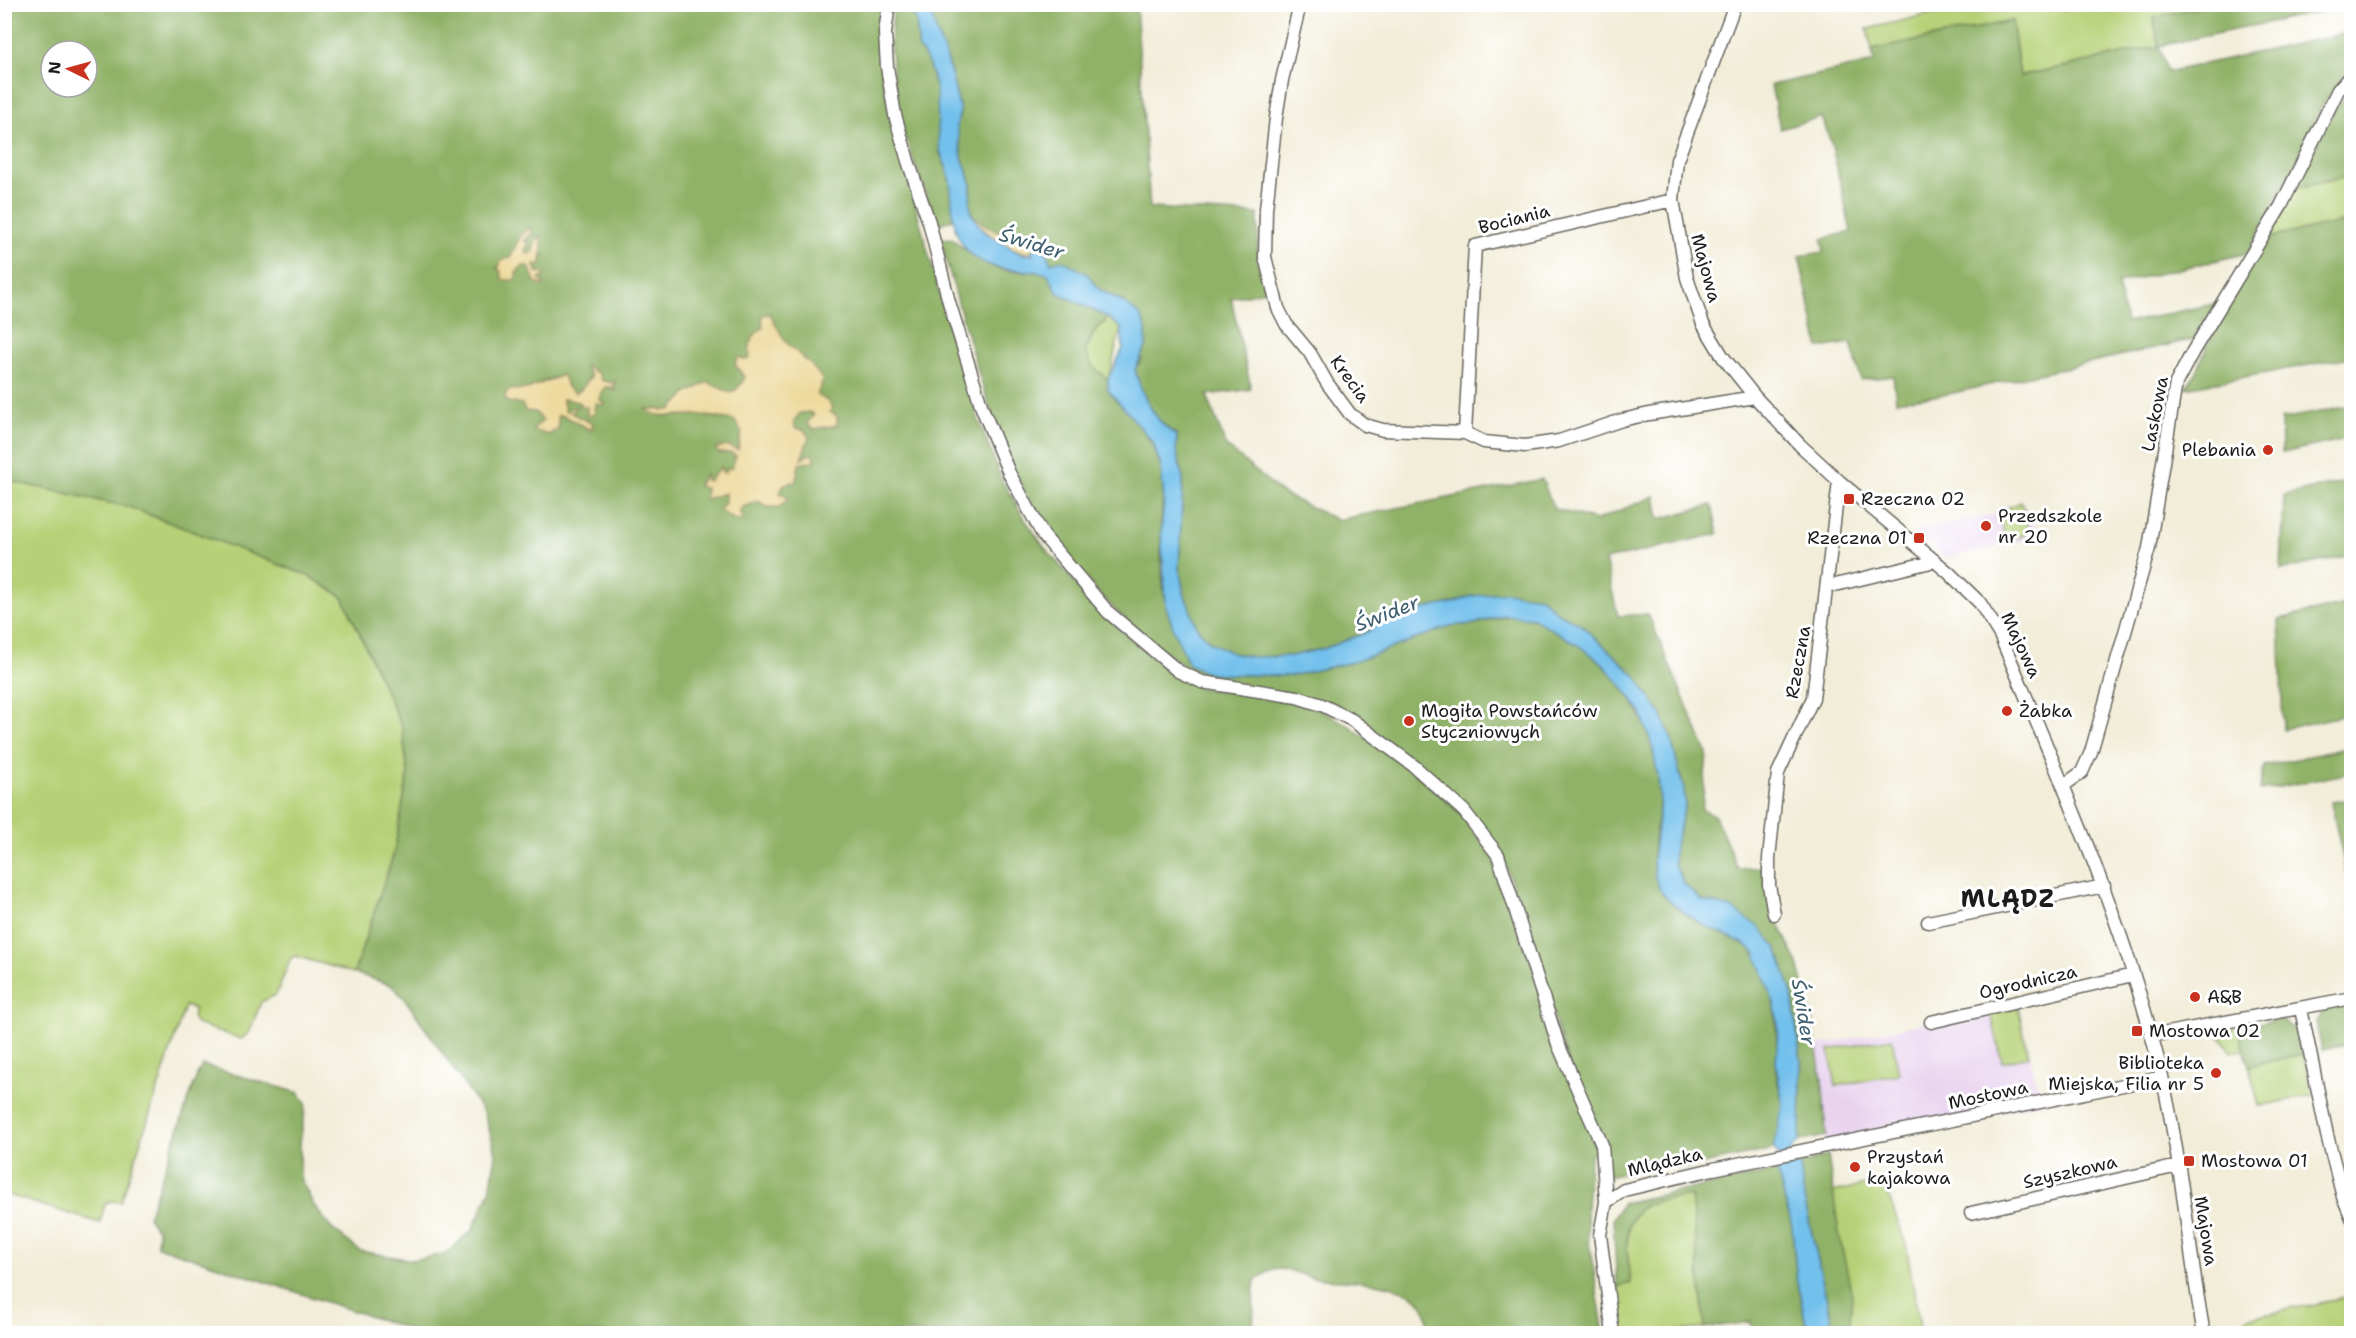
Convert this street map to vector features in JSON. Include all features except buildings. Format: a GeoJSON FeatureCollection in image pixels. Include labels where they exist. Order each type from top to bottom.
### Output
{"type":"FeatureCollection","features":[{"type":"Feature","properties":{"kind":"street"},"geometry":{"type":"LineString","coordinates":[[889,4],[885,33],[887,66],[895,115],[908,161],[929,222],[949,302],[982,408],[1009,473],[1043,535],[1108,612],[1178,670],[1202,682],[1297,697],[1322,705],[1352,720],[1414,766],[1464,811],[1498,855],[1558,1044],[1602,1145],[1606,1202],[1600,1235],[1614,1334]]}},
{"type":"Feature","properties":{"kind":"street","name":"Krecia"},"geometry":{"type":"LineString","coordinates":[[1300,4],[1278,108],[1266,209],[1265,257],[1278,308],[1286,324],[1310,354],[1327,383],[1350,414],[1365,425],[1383,430],[1465,433],[1484,442],[1525,446],[1558,441],[1622,420],[1649,414],[1755,397]]}},
{"type":"Feature","properties":{"kind":"street","name":"Majowa"},"geometry":{"type":"LineString","coordinates":[[1735,4],[1678,157],[1673,200],[1687,278],[1703,324],[1723,357],[1755,397],[1800,445],[1839,481],[1935,561],[1980,603],[2000,635],[2104,886],[2151,1036],[2162,1077],[2178,1166],[2204,1334]]}},
{"type":"Feature","properties":{"kind":"street","name":"Laskowa"},"geometry":{"type":"LineString","coordinates":[[2063,786],[2082,772],[2091,752],[2149,548],[2176,383],[2281,206],[2338,90],[2352,74]]}},
{"type":"Feature","properties":{"kind":"street","name":"Bociania"},"geometry":{"type":"LineString","coordinates":[[1465,433],[1475,246],[1673,200]]}},
{"type":"Feature","properties":{"kind":"street","name":"Rzeczna"},"geometry":{"type":"LineString","coordinates":[[1774,914],[1769,885],[1769,858],[1778,773],[1813,698],[1839,481]]}},
{"type":"Feature","properties":{"kind":"street"},"geometry":{"type":"LineString","coordinates":[[1827,587],[1935,561]]}},
{"type":"Feature","properties":{"kind":"street"},"geometry":{"type":"LineString","coordinates":[[1928,922],[2104,886]]}},
{"type":"Feature","properties":{"kind":"street","name":"Ogrodnicza"},"geometry":{"type":"LineString","coordinates":[[1931,1022],[2133,975]]}},
{"type":"Feature","properties":{"kind":"street"},"geometry":{"type":"LineString","coordinates":[[2151,1036],[2352,998]]}},
{"type":"Feature","properties":{"kind":"street"},"geometry":{"type":"LineString","coordinates":[[2301,1009],[2343,1197],[2352,1218]]}},
{"type":"Feature","properties":{"kind":"street","name":"Mostowa"},"geometry":{"type":"LineString","coordinates":[[1725,1167],[2162,1077]]}},
{"type":"Feature","properties":{"kind":"street","name":"Szyszkowa"},"geometry":{"type":"LineString","coordinates":[[1971,1213],[2178,1166]]}},
{"type":"Feature","properties":{"kind":"street","name":"Mlądzka"},"geometry":{"type":"LineString","coordinates":[[1606,1202],[1624,1190],[1725,1167]]}},
{"type":"Feature","properties":{"kind":"shaded area","name":"Przedszkole nr 20"},"geometry":{"type":"Polygon","coordinates":[[[2022,502],[2034,521],[2036,538],[1946,558],[1913,531],[1993,515],[1997,511],[2022,502]]]}},
{"type":"Feature","properties":{"kind":"shaded area"},"geometry":{"type":"Polygon","coordinates":[[[2018,1003],[2041,1103],[1826,1146],[1823,1086],[1816,1046],[2018,1003]]]}},
{"type":"Feature","properties":{"kind":"green space"},"geometry":{"type":"Polygon","coordinates":[[[2086,4],[2210,5],[2153,17],[2159,46],[2020,76],[2012,21],[1872,50],[1867,29],[1967,5],[2061,5],[2063,10],[2086,4]]]}},
{"type":"Feature","properties":{"kind":"green space"},"geometry":{"type":"Polygon","coordinates":[[[5,5],[883,5],[878,47],[885,93],[944,311],[978,418],[1001,478],[1044,547],[1103,615],[1176,677],[1200,688],[1295,701],[1320,710],[1348,725],[1411,770],[1460,814],[1493,857],[1598,1147],[1599,1153],[1590,1155],[1587,1210],[1588,1236],[1604,1333],[1428,1333],[1427,1317],[1423,1306],[1412,1295],[1400,1289],[1372,1283],[1316,1278],[1276,1269],[1255,1281],[1252,1333],[420,1333],[157,1246],[158,1231],[148,1217],[198,1072],[203,1065],[299,1093],[306,1104],[300,1143],[300,1177],[313,1204],[331,1228],[360,1251],[412,1260],[445,1254],[472,1230],[490,1191],[496,1153],[484,1113],[405,999],[391,985],[354,973],[394,853],[408,774],[402,727],[343,597],[309,576],[129,507],[5,480],[5,5]],[[531,228],[511,257],[497,268],[516,273],[522,266],[530,266],[535,282],[541,282],[534,267],[535,262],[540,265],[543,254],[536,240],[532,254],[527,254],[525,250],[524,240],[531,228]],[[770,314],[750,357],[746,360],[738,358],[735,364],[745,378],[737,389],[730,393],[708,382],[686,394],[671,410],[646,409],[662,416],[696,415],[734,420],[742,432],[738,451],[718,453],[732,453],[736,457],[732,469],[722,473],[720,468],[709,481],[706,480],[705,475],[698,485],[706,489],[705,499],[726,492],[725,503],[739,512],[741,507],[758,501],[768,507],[783,485],[791,482],[809,437],[795,429],[794,421],[800,413],[810,412],[814,416],[813,429],[836,425],[830,412],[832,407],[826,400],[816,395],[817,385],[813,370],[784,340],[770,314]],[[586,367],[591,376],[580,391],[575,393],[567,387],[563,376],[549,379],[527,389],[522,403],[525,411],[535,412],[544,421],[557,422],[558,415],[564,416],[591,430],[593,424],[571,413],[577,407],[568,412],[565,410],[562,399],[593,408],[596,402],[601,405],[604,403],[599,399],[605,387],[614,389],[614,382],[601,380],[586,367]]]}},
{"type":"Feature","properties":{"kind":"green space"},"geometry":{"type":"Polygon","coordinates":[[[894,5],[908,5],[916,19],[919,49],[925,54],[939,97],[940,153],[947,169],[952,191],[953,219],[937,225],[903,131],[895,90],[890,43],[894,5]]]}},
{"type":"Feature","properties":{"kind":"green space"},"geometry":{"type":"Polygon","coordinates":[[[929,5],[1136,5],[1150,208],[1258,214],[1258,263],[1265,291],[1231,298],[1251,389],[1207,395],[1226,446],[1283,494],[1337,520],[1542,479],[1554,509],[1597,520],[1655,496],[1659,519],[1712,505],[1718,534],[1605,560],[1618,616],[1648,614],[1707,753],[1702,810],[1715,816],[1738,869],[1763,867],[1779,924],[1798,964],[1810,1009],[1823,1086],[1826,1136],[1800,1141],[1801,1062],[1792,994],[1731,908],[1701,900],[1685,885],[1674,864],[1674,848],[1685,806],[1684,790],[1635,675],[1580,624],[1556,612],[1541,597],[1472,596],[1452,603],[1391,616],[1367,632],[1326,648],[1291,656],[1252,657],[1232,653],[1210,642],[1197,628],[1184,593],[1179,568],[1183,479],[1176,449],[1177,435],[1162,424],[1156,416],[1141,387],[1135,369],[1142,359],[1123,302],[1100,290],[1087,274],[1051,263],[1045,250],[1022,238],[1005,235],[983,224],[972,214],[971,182],[962,157],[957,126],[960,110],[948,61],[929,5]]]}},
{"type":"Feature","properties":{"kind":"green space"},"geometry":{"type":"Polygon","coordinates":[[[2210,5],[2351,5],[2159,46],[2153,17],[2210,5]]]}},
{"type":"Feature","properties":{"kind":"green space"},"geometry":{"type":"Polygon","coordinates":[[[2012,21],[2020,76],[2159,46],[2167,72],[2351,32],[2351,69],[2330,94],[2308,131],[2297,161],[2248,253],[2118,283],[2126,323],[2217,303],[2194,339],[1949,394],[1896,401],[1893,376],[1861,380],[1851,343],[1819,348],[1799,256],[1824,252],[1822,239],[1851,232],[1832,146],[1822,117],[1780,129],[1771,85],[1874,62],[1872,50],[2012,21]]]}},
{"type":"Feature","properties":{"kind":"green space"},"geometry":{"type":"Polygon","coordinates":[[[2351,85],[2351,176],[2296,188],[2332,114],[2351,85]]]}},
{"type":"Feature","properties":{"kind":"green space"},"geometry":{"type":"Polygon","coordinates":[[[2351,176],[2351,220],[2268,238],[2296,188],[2351,176]]]}},
{"type":"Feature","properties":{"kind":"green space"},"geometry":{"type":"Polygon","coordinates":[[[2351,220],[2351,357],[2186,388],[2196,373],[2219,319],[2268,238],[2351,220]]]}},
{"type":"Feature","properties":{"kind":"green space"},"geometry":{"type":"Polygon","coordinates":[[[952,238],[976,257],[998,269],[1048,274],[1058,293],[1107,317],[1105,322],[1096,329],[1085,351],[1092,366],[1108,379],[1108,390],[1145,433],[1160,464],[1163,490],[1162,576],[1166,604],[1174,630],[1187,658],[1198,669],[1223,675],[1300,673],[1358,660],[1449,626],[1472,625],[1517,615],[1548,625],[1592,655],[1610,672],[1638,711],[1655,756],[1659,780],[1659,805],[1653,858],[1660,888],[1677,908],[1687,915],[1745,945],[1763,968],[1769,984],[1777,1036],[1776,1071],[1783,1105],[1774,1149],[1684,1168],[1679,1159],[1608,1177],[1562,1042],[1502,852],[1355,716],[1205,677],[1170,656],[1138,630],[1083,576],[1038,514],[1025,492],[1002,441],[973,356],[940,239],[952,238]]]}},
{"type":"Feature","properties":{"kind":"green space"},"geometry":{"type":"Polygon","coordinates":[[[1107,317],[1121,328],[1108,379],[1092,366],[1085,351],[1096,329],[1105,322],[1107,317]]]}},
{"type":"Feature","properties":{"kind":"green space"},"geometry":{"type":"Polygon","coordinates":[[[2351,406],[2351,438],[2282,453],[2281,419],[2351,406]]]}},
{"type":"Feature","properties":{"kind":"green space"},"geometry":{"type":"Polygon","coordinates":[[[5,480],[129,507],[309,576],[343,597],[402,727],[408,774],[394,853],[354,973],[295,956],[291,958],[276,995],[261,1002],[249,1033],[241,1039],[196,1024],[192,1017],[195,1009],[185,1006],[121,1202],[110,1201],[105,1204],[100,1223],[5,1194],[5,480]]]}},
{"type":"Feature","properties":{"kind":"green space"},"geometry":{"type":"Polygon","coordinates":[[[2351,480],[2351,555],[2281,570],[2284,495],[2351,480]]]}},
{"type":"Feature","properties":{"kind":"green space"},"geometry":{"type":"Polygon","coordinates":[[[2022,502],[2029,533],[2006,542],[1999,511],[2022,502]]]}},
{"type":"Feature","properties":{"kind":"green space"},"geometry":{"type":"Polygon","coordinates":[[[2351,603],[2351,714],[2283,729],[2279,619],[2351,603]]]}},
{"type":"Feature","properties":{"kind":"green space"},"geometry":{"type":"Polygon","coordinates":[[[2351,747],[2351,773],[2259,791],[2264,766],[2351,747]]]}},
{"type":"Feature","properties":{"kind":"green space"},"geometry":{"type":"Polygon","coordinates":[[[2351,799],[2352,895],[2331,802],[2351,799]]]}},
{"type":"Feature","properties":{"kind":"green space"},"geometry":{"type":"Polygon","coordinates":[[[2351,1002],[2351,1044],[2322,1050],[2316,1023],[2326,1007],[2351,1002]]]}},
{"type":"Feature","properties":{"kind":"green space"},"geometry":{"type":"Polygon","coordinates":[[[2018,1007],[2029,1056],[2002,1062],[1991,1013],[2018,1007]]]}},
{"type":"Feature","properties":{"kind":"green space"},"geometry":{"type":"Polygon","coordinates":[[[2281,1019],[2297,1032],[2303,1054],[2249,1066],[2238,1027],[2281,1019]]]}},
{"type":"Feature","properties":{"kind":"green space"},"geometry":{"type":"Polygon","coordinates":[[[2238,1027],[2245,1050],[2231,1052],[2216,1030],[2238,1027]]]}},
{"type":"Feature","properties":{"kind":"green space"},"geometry":{"type":"Polygon","coordinates":[[[1892,1038],[1899,1074],[1836,1086],[1829,1050],[1892,1038]]]}},
{"type":"Feature","properties":{"kind":"green space"},"geometry":{"type":"Polygon","coordinates":[[[2303,1054],[2313,1095],[2259,1106],[2249,1066],[2303,1054]]]}},
{"type":"Feature","properties":{"kind":"green space"},"geometry":{"type":"Polygon","coordinates":[[[1828,1155],[1839,1234],[1852,1295],[1849,1333],[1831,1333],[1831,1319],[1804,1198],[1800,1165],[1828,1155]]]}},
{"type":"Feature","properties":{"kind":"green space"},"geometry":{"type":"Polygon","coordinates":[[[1777,1171],[1792,1226],[1797,1282],[1808,1333],[1752,1333],[1751,1322],[1705,1328],[1691,1196],[1649,1204],[1632,1218],[1627,1236],[1631,1283],[1617,1287],[1613,1218],[1623,1203],[1777,1171]]]}},
{"type":"Feature","properties":{"kind":"green space"},"geometry":{"type":"Polygon","coordinates":[[[1883,1181],[1906,1244],[1921,1333],[1849,1333],[1832,1192],[1883,1181]]]}},
{"type":"Feature","properties":{"kind":"green space"},"geometry":{"type":"Polygon","coordinates":[[[1691,1195],[1705,1328],[1662,1333],[1621,1333],[1617,1287],[1631,1282],[1627,1235],[1632,1218],[1649,1204],[1691,1195]]]}},
{"type":"Feature","properties":{"kind":"green space"},"geometry":{"type":"Polygon","coordinates":[[[2351,1297],[2351,1333],[2235,1333],[2237,1327],[2248,1317],[2351,1297]]]}},
{"type":"Feature","properties":{"kind":"sand"},"geometry":{"type":"Polygon","coordinates":[[[972,214],[983,224],[1005,235],[1022,238],[1039,248],[1031,250],[1034,254],[1008,246],[982,228],[972,214]]]}},
{"type":"Feature","properties":{"kind":"sand"},"geometry":{"type":"Polygon","coordinates":[[[531,228],[532,233],[524,240],[526,242],[530,239],[525,250],[527,254],[532,253],[536,240],[541,237],[541,262],[540,266],[535,263],[534,267],[537,268],[537,272],[544,273],[544,277],[539,279],[544,286],[535,282],[529,266],[522,266],[516,273],[516,280],[503,280],[500,270],[496,268],[499,267],[501,261],[511,257],[516,244],[531,228]]]}},
{"type":"Feature","properties":{"kind":"sand"},"geometry":{"type":"Polygon","coordinates":[[[770,314],[785,341],[812,366],[823,380],[817,395],[832,407],[830,412],[837,416],[837,425],[813,429],[807,423],[814,415],[810,412],[800,413],[794,421],[795,428],[804,430],[809,437],[801,459],[810,454],[816,460],[799,464],[795,483],[783,485],[780,493],[788,498],[780,507],[768,507],[758,501],[742,507],[739,512],[744,518],[736,521],[719,510],[725,503],[725,493],[705,499],[706,489],[698,486],[705,474],[706,480],[709,481],[721,467],[722,472],[725,473],[726,469],[732,468],[736,456],[732,453],[718,453],[716,448],[728,446],[738,450],[742,432],[734,420],[696,415],[663,415],[645,409],[671,410],[686,394],[708,382],[730,393],[737,389],[745,378],[735,364],[738,357],[746,360],[750,357],[751,341],[763,328],[762,315],[770,314]]]}},
{"type":"Feature","properties":{"kind":"sand"},"geometry":{"type":"Polygon","coordinates":[[[585,365],[599,374],[601,380],[611,383],[615,381],[613,386],[615,391],[610,387],[605,387],[599,399],[605,404],[596,403],[595,413],[590,416],[587,415],[587,407],[580,407],[581,403],[562,399],[565,410],[568,412],[570,408],[577,407],[571,413],[593,424],[591,430],[565,416],[558,415],[558,429],[548,435],[537,431],[533,429],[543,421],[535,412],[525,411],[522,404],[508,402],[504,397],[509,390],[527,389],[563,375],[567,387],[575,393],[580,391],[591,377],[585,365]]]}},
{"type":"Feature","properties":{"kind":"water"},"geometry":{"type":"Polygon","coordinates":[[[908,5],[929,5],[948,62],[960,110],[957,126],[962,157],[971,182],[970,206],[982,230],[1021,254],[1033,254],[1031,250],[1041,247],[1045,250],[1051,263],[1062,260],[1087,274],[1100,290],[1123,302],[1140,315],[1146,328],[1146,347],[1135,369],[1141,387],[1156,416],[1162,424],[1177,435],[1176,449],[1183,479],[1179,568],[1184,593],[1197,628],[1210,642],[1232,653],[1252,657],[1291,656],[1326,648],[1367,632],[1391,616],[1452,603],[1472,596],[1506,592],[1541,597],[1556,612],[1580,624],[1635,675],[1661,714],[1670,735],[1684,790],[1685,806],[1674,848],[1674,864],[1685,885],[1701,900],[1731,908],[1760,928],[1777,948],[1792,994],[1801,1062],[1800,1141],[1791,1149],[1791,1162],[1800,1165],[1804,1198],[1831,1319],[1831,1333],[1808,1333],[1797,1282],[1792,1226],[1777,1171],[1779,1157],[1774,1149],[1783,1105],[1776,1066],[1778,1026],[1775,1006],[1755,952],[1743,943],[1701,924],[1673,904],[1661,892],[1655,878],[1653,861],[1660,801],[1658,777],[1652,745],[1640,711],[1600,661],[1533,618],[1503,615],[1474,624],[1450,626],[1357,661],[1290,676],[1210,674],[1189,664],[1166,606],[1161,533],[1164,501],[1161,467],[1153,442],[1108,390],[1108,379],[1123,348],[1121,328],[1107,317],[1058,293],[1048,274],[992,266],[973,256],[959,239],[954,219],[949,176],[940,149],[937,99],[933,79],[927,60],[919,49],[916,19],[908,5]]]}},
{"type":"Feature","properties":{"kind":"place","name":"Plebania"},"geometry":{"type":"Point","coordinates":[2268,450]}},
{"type":"Feature","properties":{"kind":"place","name":"Rzeczna 02"},"geometry":{"type":"Point","coordinates":[1849,499]}},
{"type":"Feature","properties":{"kind":"place","name":"Przedszkole nr 20"},"geometry":{"type":"Point","coordinates":[1986,526]}},
{"type":"Feature","properties":{"kind":"place","name":"Rzeczna 01"},"geometry":{"type":"Point","coordinates":[1919,538]}},
{"type":"Feature","properties":{"kind":"place","name":"Żabka"},"geometry":{"type":"Point","coordinates":[2007,711]}},
{"type":"Feature","properties":{"kind":"place","name":"Mogiła Powstańców Styczniowych"},"geometry":{"type":"Point","coordinates":[1409,721]}},
{"type":"Feature","properties":{"kind":"place","name":"A&B"},"geometry":{"type":"Point","coordinates":[2195,997]}},
{"type":"Feature","properties":{"kind":"place","name":"Mostowa 02"},"geometry":{"type":"Point","coordinates":[2137,1031]}},
{"type":"Feature","properties":{"kind":"place","name":"Biblioteka Miejska, Filia nr 5"},"geometry":{"type":"Point","coordinates":[2216,1073]}},
{"type":"Feature","properties":{"kind":"place","name":"Mostowa 01"},"geometry":{"type":"Point","coordinates":[2189,1161]}},
{"type":"Feature","properties":{"kind":"place","name":"Przystań kajakowa"},"geometry":{"type":"Point","coordinates":[1855,1167]}},
{"type":"Feature","properties":{"kind":"district","name":"MLĄDZ"},"geometry":{"type":"Point","coordinates":[2008,899]}},
{"type":"Feature","properties":{"kind":"water label","name":"Świder"},"geometry":{"type":"Point","coordinates":[1032,243]}},
{"type":"Feature","properties":{"kind":"water label","name":"Świder"},"geometry":{"type":"Point","coordinates":[1387,613]}},
{"type":"Feature","properties":{"kind":"water label","name":"Świder"},"geometry":{"type":"Point","coordinates":[1804,1012]}}]}
